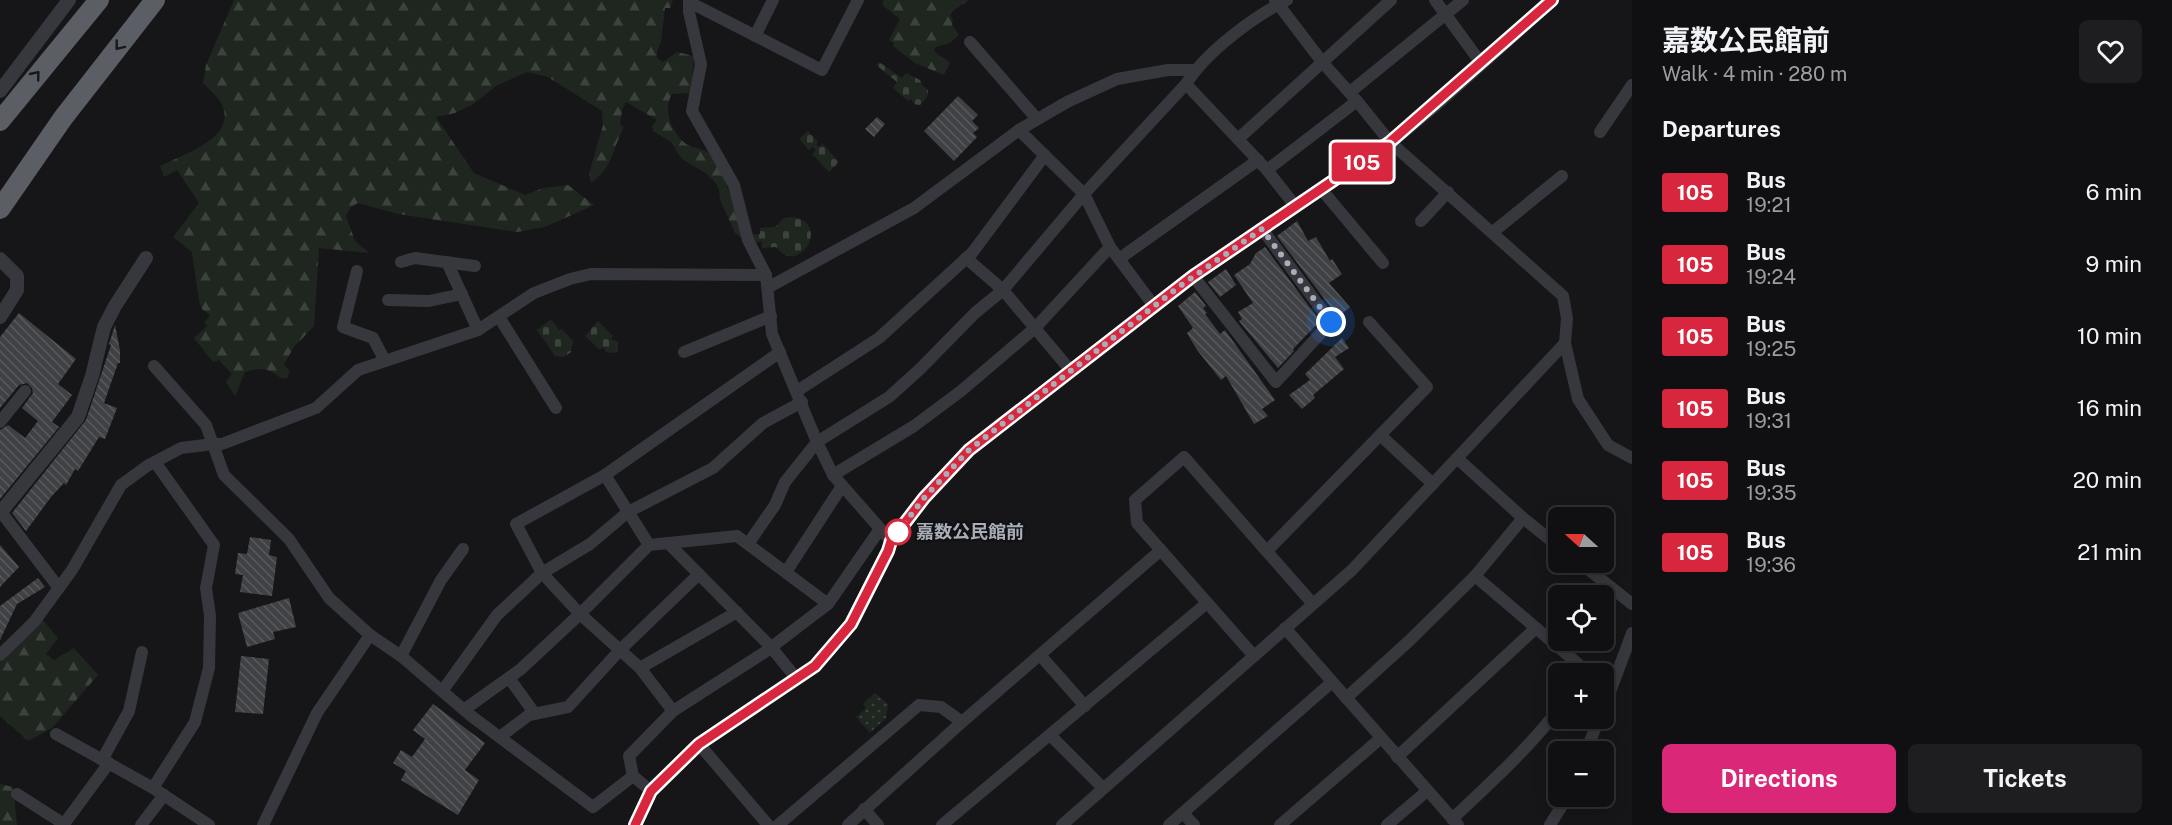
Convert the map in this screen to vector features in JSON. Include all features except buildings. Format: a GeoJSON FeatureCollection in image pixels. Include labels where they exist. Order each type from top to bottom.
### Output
{"type":"FeatureCollection","features":[{"type":"Feature","properties":{"kind":"highway"},"geometry":{"type":"LineString","coordinates":[[0,121],[99,0]]}},
{"type":"Feature","properties":{"kind":"highway"},"geometry":{"type":"LineString","coordinates":[[0,209],[63,118],[155,0]]}},
{"type":"Feature","properties":{"kind":"street"},"geometry":{"type":"LineString","coordinates":[[0,91],[69,0]]}},
{"type":"Feature","properties":{"kind":"street"},"geometry":{"type":"LineString","coordinates":[[755,36],[773,0]]}},
{"type":"Feature","properties":{"kind":"street"},"geometry":{"type":"LineString","coordinates":[[858,0],[822,70],[690,1],[689,12],[700,64],[692,111],[734,185],[748,240],[768,281],[772,334],[817,442],[833,475],[891,541]]}},
{"type":"Feature","properties":{"kind":"street"},"geometry":{"type":"LineString","coordinates":[[1238,139],[1391,0]]}},
{"type":"Feature","properties":{"kind":"street"},"geometry":{"type":"LineString","coordinates":[[1435,0],[1481,63]]}},
{"type":"Feature","properties":{"kind":"street"},"geometry":{"type":"LineString","coordinates":[[1267,170],[1464,0]]}},
{"type":"Feature","properties":{"kind":"street"},"geometry":{"type":"LineString","coordinates":[[635,825],[651,791],[699,744],[815,666],[851,624],[891,541],[924,498],[969,450],[1193,276],[1390,142],[1551,0]]}},
{"type":"Feature","properties":{"kind":"street"},"geometry":{"type":"LineString","coordinates":[[748,544],[775,505],[785,482],[817,442],[889,397],[920,369],[975,313],[1003,290],[1083,194],[1186,84],[1205,58],[1280,2],[1323,63],[1354,96],[1390,142],[1563,296],[1567,318],[1565,343],[1578,399],[1608,445],[1632,458]]}},
{"type":"Feature","properties":{"kind":"street"},"geometry":{"type":"LineString","coordinates":[[970,42],[1037,118]]}},
{"type":"Feature","properties":{"kind":"street"},"geometry":{"type":"LineString","coordinates":[[0,655],[34,622],[72,570],[121,485],[181,448],[222,444],[316,408],[358,370],[478,330],[534,293],[570,279],[591,274],[768,281],[914,208],[1037,118],[1117,79],[1168,69],[1195,70]]}},
{"type":"Feature","properties":{"kind":"street"},"geometry":{"type":"LineString","coordinates":[[1186,84],[1267,170],[1296,207]]}},
{"type":"Feature","properties":{"kind":"street"},"geometry":{"type":"LineString","coordinates":[[1600,132],[1632,85]]}},
{"type":"Feature","properties":{"kind":"street"},"geometry":{"type":"LineString","coordinates":[[1019,129],[1083,194],[1110,247],[1154,306]]}},
{"type":"Feature","properties":{"kind":"street"},"geometry":{"type":"LineString","coordinates":[[443,690],[497,615],[542,573],[590,544],[628,512],[713,468],[763,423],[879,338],[972,253],[1045,155]]}},
{"type":"Feature","properties":{"kind":"street"},"geometry":{"type":"LineString","coordinates":[[1119,259],[1258,160]]}},
{"type":"Feature","properties":{"kind":"street"},"geometry":{"type":"LineString","coordinates":[[1493,232],[1562,176]]}},
{"type":"Feature","properties":{"kind":"street"},"geometry":{"type":"LineString","coordinates":[[1322,190],[1383,263]]}},
{"type":"Feature","properties":{"kind":"street"},"geometry":{"type":"LineString","coordinates":[[1421,221],[1448,192]]}},
{"type":"Feature","properties":{"kind":"street"},"geometry":{"type":"LineString","coordinates":[[1193,276],[1276,382],[1331,322],[1262,229]]}},
{"type":"Feature","properties":{"kind":"street"},"geometry":{"type":"LineString","coordinates":[[833,475],[914,426],[961,391],[1035,328],[1110,247]]}},
{"type":"Feature","properties":{"kind":"street"},"geometry":{"type":"LineString","coordinates":[[59,588],[1,512],[78,417],[92,376],[104,327],[146,258]]}},
{"type":"Feature","properties":{"kind":"street"},"geometry":{"type":"LineString","coordinates":[[401,262],[415,258],[475,266]]}},
{"type":"Feature","properties":{"kind":"street"},"geometry":{"type":"LineString","coordinates":[[966,258],[1003,290],[1071,371]]}},
{"type":"Feature","properties":{"kind":"street"},"geometry":{"type":"LineString","coordinates":[[0,259],[16,276],[17,290],[0,317]]}},
{"type":"Feature","properties":{"kind":"street"},"geometry":{"type":"LineString","coordinates":[[447,262],[478,330]]}},
{"type":"Feature","properties":{"kind":"street"},"geometry":{"type":"LineString","coordinates":[[357,271],[343,327],[373,338],[385,361]]}},
{"type":"Feature","properties":{"kind":"street"},"geometry":{"type":"LineString","coordinates":[[388,300],[429,301],[462,294]]}},
{"type":"Feature","properties":{"kind":"street"},"geometry":{"type":"LineString","coordinates":[[684,352],[771,316]]}},
{"type":"Feature","properties":{"kind":"street"},"geometry":{"type":"LineString","coordinates":[[499,317],[556,408]]}},
{"type":"Feature","properties":{"kind":"street"},"geometry":{"type":"LineString","coordinates":[[1268,551],[1427,387],[1369,322]]}},
{"type":"Feature","properties":{"kind":"street"},"geometry":{"type":"LineString","coordinates":[[1067,823],[1103,788],[1352,570],[1565,343]]}},
{"type":"Feature","properties":{"kind":"street"},"geometry":{"type":"LineString","coordinates":[[673,711],[640,669],[580,614],[542,573],[516,524],[604,475],[780,352]]}},
{"type":"Feature","properties":{"kind":"street"},"geometry":{"type":"LineString","coordinates":[[154,366],[206,425],[224,475],[289,539],[329,598],[370,635],[401,656],[465,709],[593,807],[633,776]]}},
{"type":"Feature","properties":{"kind":"street"},"geometry":{"type":"LineString","coordinates":[[0,422],[25,391]]}},
{"type":"Feature","properties":{"kind":"street"},"geometry":{"type":"LineString","coordinates":[[1380,435],[1433,484]]}},
{"type":"Feature","properties":{"kind":"street"},"geometry":{"type":"LineString","coordinates":[[1254,656],[1137,522],[1135,500],[1184,457],[1313,604]]}},
{"type":"Feature","properties":{"kind":"street"},"geometry":{"type":"LineString","coordinates":[[1458,459],[1548,538]]}},
{"type":"Feature","properties":{"kind":"street"},"geometry":{"type":"LineString","coordinates":[[153,788],[195,722],[209,668],[210,616],[206,588],[214,545],[155,462]]}},
{"type":"Feature","properties":{"kind":"street"},"geometry":{"type":"LineString","coordinates":[[604,475],[649,545]]}},
{"type":"Feature","properties":{"kind":"street"},"geometry":{"type":"LineString","coordinates":[[786,572],[842,486]]}},
{"type":"Feature","properties":{"kind":"street"},"geometry":{"type":"LineString","coordinates":[[1346,698],[1409,641],[1474,576],[1523,518]]}},
{"type":"Feature","properties":{"kind":"street"},"geometry":{"type":"LineString","coordinates":[[651,791],[633,776],[629,756],[673,711],[771,647],[828,604],[880,529]]}},
{"type":"Feature","properties":{"kind":"street"},"geometry":{"type":"LineString","coordinates":[[465,709],[509,678],[580,614],[649,545],[737,536],[828,604]]}},
{"type":"Feature","properties":{"kind":"street"},"geometry":{"type":"LineString","coordinates":[[668,543],[771,647],[796,678]]}},
{"type":"Feature","properties":{"kind":"street"},"geometry":{"type":"LineString","coordinates":[[401,656],[441,580],[463,549]]}},
{"type":"Feature","properties":{"kind":"street"},"geometry":{"type":"LineString","coordinates":[[848,825],[962,722],[1161,550]]}},
{"type":"Feature","properties":{"kind":"street"},"geometry":{"type":"LineString","coordinates":[[1594,573],[1632,604]]}},
{"type":"Feature","properties":{"kind":"street"},"geometry":{"type":"LineString","coordinates":[[501,736],[529,715],[568,707],[620,650],[699,574]]}},
{"type":"Feature","properties":{"kind":"street"},"geometry":{"type":"LineString","coordinates":[[1474,576],[1574,663]]}},
{"type":"Feature","properties":{"kind":"street"},"geometry":{"type":"LineString","coordinates":[[942,825],[1208,603]]}},
{"type":"Feature","properties":{"kind":"street"},"geometry":{"type":"LineString","coordinates":[[640,669],[736,612]]}},
{"type":"Feature","properties":{"kind":"street"},"geometry":{"type":"LineString","coordinates":[[1285,628],[1455,822],[1523,752],[1548,722]]}},
{"type":"Feature","properties":{"kind":"street"},"geometry":{"type":"LineString","coordinates":[[1397,757],[1536,628]]}},
{"type":"Feature","properties":{"kind":"street"},"geometry":{"type":"LineString","coordinates":[[1614,673],[1632,633]]}},
{"type":"Feature","properties":{"kind":"street"},"geometry":{"type":"LineString","coordinates":[[263,825],[317,713],[370,635]]}},
{"type":"Feature","properties":{"kind":"street"},"geometry":{"type":"LineString","coordinates":[[17,794],[64,824],[105,761],[129,711],[142,652]]}},
{"type":"Feature","properties":{"kind":"street"},"geometry":{"type":"LineString","coordinates":[[1040,655],[1085,706]]}},
{"type":"Feature","properties":{"kind":"street"},"geometry":{"type":"LineString","coordinates":[[509,678],[535,714]]}},
{"type":"Feature","properties":{"kind":"street"},"geometry":{"type":"LineString","coordinates":[[1169,825],[1332,682]]}},
{"type":"Feature","properties":{"kind":"street"},"geometry":{"type":"LineString","coordinates":[[778,825],[919,705],[941,707],[962,722]]}},
{"type":"Feature","properties":{"kind":"street"},"geometry":{"type":"LineString","coordinates":[[56,734],[153,788],[209,825]]}},
{"type":"Feature","properties":{"kind":"street"},"geometry":{"type":"LineString","coordinates":[[1050,735],[1103,788]]}},
{"type":"Feature","properties":{"kind":"street"},"geometry":{"type":"LineString","coordinates":[[1280,825],[1381,738]]}},
{"type":"Feature","properties":{"kind":"street"},"geometry":{"type":"LineString","coordinates":[[699,744],[768,825]]}},
{"type":"Feature","properties":{"kind":"street"},"geometry":{"type":"LineString","coordinates":[[1387,825],[1427,790]]}},
{"type":"Feature","properties":{"kind":"street"},"geometry":{"type":"LineString","coordinates":[[141,825],[164,795]]}},
{"type":"Feature","properties":{"kind":"street"},"geometry":{"type":"LineString","coordinates":[[1550,825],[1561,807]]}},
{"type":"Feature","properties":{"kind":"street"},"geometry":{"type":"LineString","coordinates":[[864,809],[878,825]]}},
{"type":"Feature","properties":{"kind":"street"},"geometry":{"type":"LineString","coordinates":[[1183,813],[1194,825]]}},
{"type":"Feature","properties":{"kind":"green space"},"geometry":{"type":"Polygon","coordinates":[[[234,0],[673,0],[670,8],[665,8],[657,58],[663,62],[677,52],[694,56],[691,93],[672,94],[668,107],[670,121],[676,134],[686,144],[707,152],[713,159],[730,193],[742,238],[735,233],[720,200],[719,189],[715,182],[707,174],[682,159],[671,142],[653,131],[652,126],[657,120],[626,102],[622,110],[620,125],[624,127],[612,157],[599,177],[591,183],[589,174],[603,125],[602,111],[548,77],[527,72],[496,86],[472,105],[455,113],[436,117],[474,173],[525,195],[543,188],[568,185],[594,205],[545,227],[517,232],[398,214],[358,203],[351,207],[346,216],[355,241],[369,253],[319,248],[314,326],[294,347],[284,364],[290,372],[287,378],[282,379],[265,370],[256,369],[245,372],[235,396],[226,382],[232,374],[219,360],[213,362],[194,338],[207,326],[204,323],[210,315],[202,309],[199,301],[192,252],[173,237],[199,203],[177,170],[164,177],[160,166],[205,144],[222,127],[225,117],[222,105],[203,83],[206,65],[234,0]]]}},
{"type":"Feature","properties":{"kind":"green space"},"geometry":{"type":"Polygon","coordinates":[[[884,0],[969,0],[950,15],[953,20],[952,25],[959,35],[950,43],[936,47],[934,50],[950,63],[944,75],[915,63],[893,46],[894,43],[889,40],[900,19],[882,5],[884,0]]]}},
{"type":"Feature","properties":{"kind":"green space"},"geometry":{"type":"Polygon","coordinates":[[[879,62],[902,78],[906,73],[920,80],[928,90],[927,97],[920,105],[914,104],[911,99],[908,101],[893,88],[897,82],[876,65],[879,62]]]}},
{"type":"Feature","properties":{"kind":"green space"},"geometry":{"type":"Polygon","coordinates":[[[808,131],[818,142],[816,144],[819,147],[823,144],[839,162],[829,172],[812,154],[816,150],[813,147],[809,150],[799,139],[808,131]]]}},
{"type":"Feature","properties":{"kind":"green space"},"geometry":{"type":"Polygon","coordinates":[[[791,217],[803,221],[810,228],[811,236],[808,245],[802,252],[794,256],[785,255],[776,247],[762,248],[762,241],[754,243],[751,235],[760,234],[760,228],[775,227],[784,218],[791,217]]]}},
{"type":"Feature","properties":{"kind":"green space"},"geometry":{"type":"Polygon","coordinates":[[[551,319],[559,330],[562,329],[573,341],[571,352],[564,357],[555,356],[537,330],[551,319]]]}},
{"type":"Feature","properties":{"kind":"green space"},"geometry":{"type":"Polygon","coordinates":[[[598,321],[613,336],[611,339],[618,342],[618,351],[606,352],[603,347],[600,350],[585,336],[598,321]]]}},
{"type":"Feature","properties":{"kind":"green space"},"geometry":{"type":"Polygon","coordinates":[[[43,620],[58,638],[46,654],[54,660],[74,648],[98,675],[52,728],[28,741],[0,716],[0,662],[43,620]]]}},
{"type":"Feature","properties":{"kind":"green space"},"geometry":{"type":"Polygon","coordinates":[[[875,693],[888,704],[886,718],[870,733],[856,717],[866,708],[863,704],[875,693]]]}},
{"type":"Feature","properties":{"kind":"green space"},"geometry":{"type":"Polygon","coordinates":[[[0,784],[13,787],[17,825],[0,825],[0,784]]]}},
{"type":"Feature","properties":{"kind":"bus line","name":"105"},"geometry":{"type":"LineString","coordinates":[[635,825],[651,791],[699,744],[815,666],[851,624],[891,541],[924,498],[969,450],[1193,276],[1390,142],[1552,0]]}},
{"type":"Feature","properties":{"kind":"place","name":"嘉数公民館前"},"geometry":{"type":"Point","coordinates":[898,532]}},
{"type":"Feature","properties":{"kind":"route"},"geometry":{"type":"LineString","coordinates":[[898,532],[924,498],[969,450],[1193,276],[1262,229],[1331,322]]}}]}
